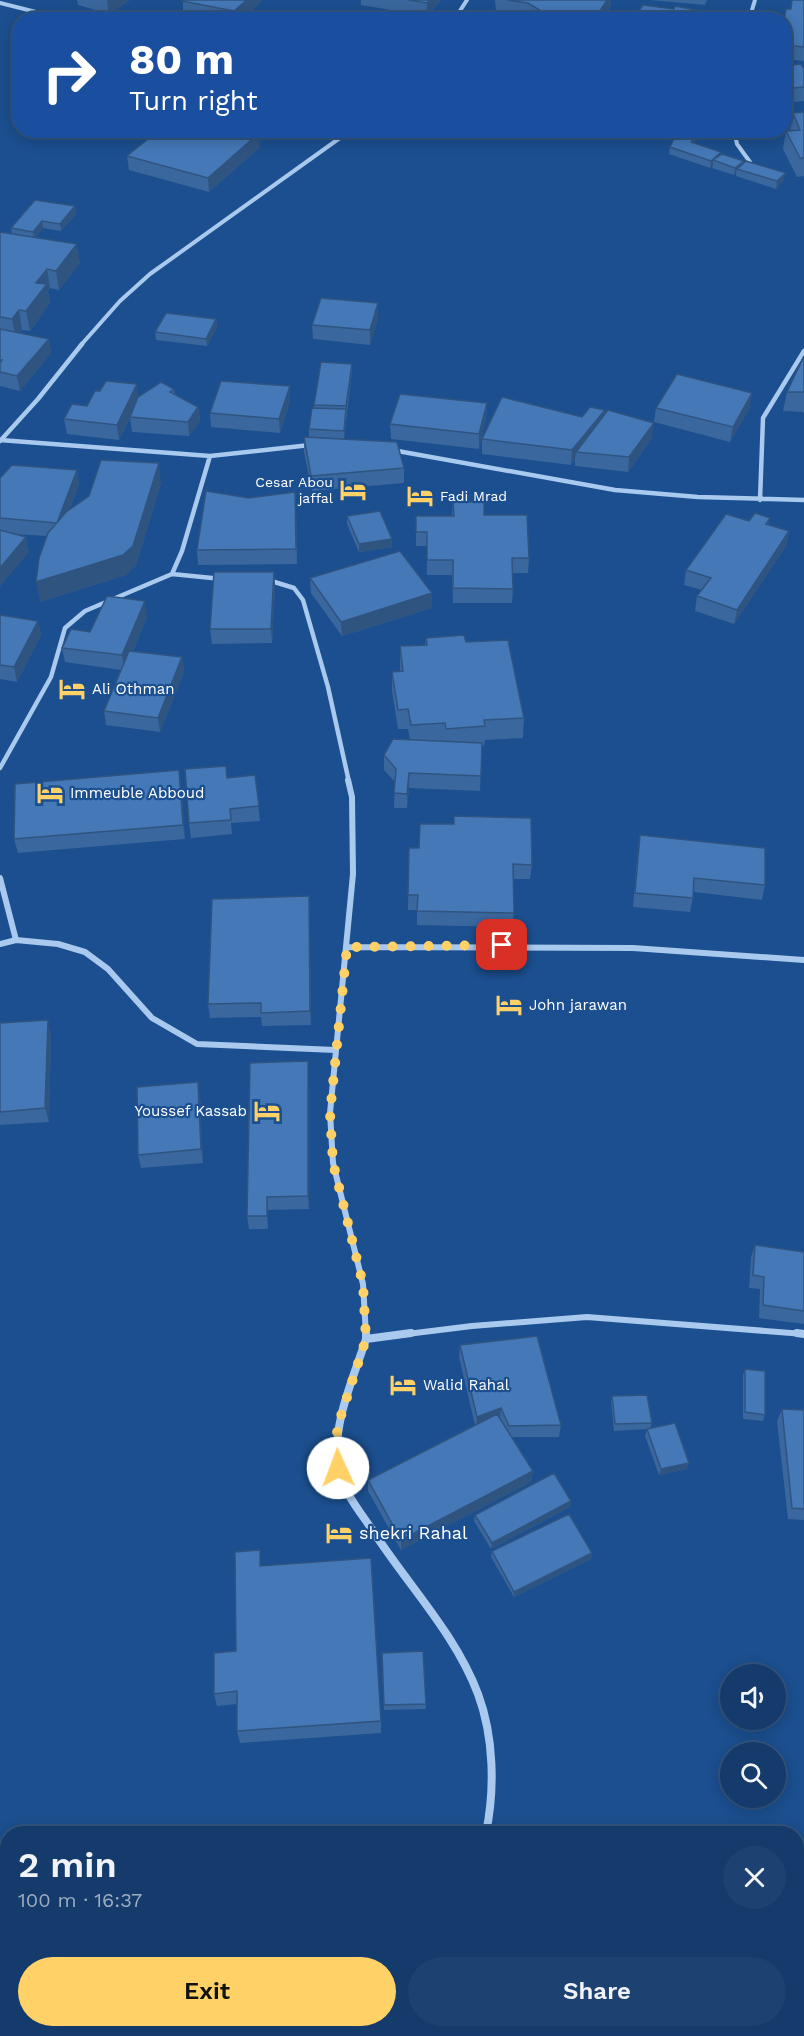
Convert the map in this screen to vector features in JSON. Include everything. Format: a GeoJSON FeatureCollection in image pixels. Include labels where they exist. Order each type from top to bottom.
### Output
{"type":"FeatureCollection","features":[{"type":"Feature","properties":{"kind":"street"},"geometry":{"type":"LineString","coordinates":[[0,3],[36,12]]}},
{"type":"Feature","properties":{"kind":"street"},"geometry":{"type":"LineString","coordinates":[[0,440],[38,399],[95,327],[150,274],[340,138]]}},
{"type":"Feature","properties":{"kind":"street"},"geometry":{"type":"LineString","coordinates":[[736,138],[737,144],[750,162]]}},
{"type":"Feature","properties":{"kind":"street"},"geometry":{"type":"LineString","coordinates":[[760,500],[763,418],[804,351]]}},
{"type":"Feature","properties":{"kind":"street"},"geometry":{"type":"LineString","coordinates":[[0,440],[210,456],[301,444],[312,445]]}},
{"type":"Feature","properties":{"kind":"street"},"geometry":{"type":"LineString","coordinates":[[380,449],[403,450],[615,490],[698,498],[804,500]]}},
{"type":"Feature","properties":{"kind":"street"},"geometry":{"type":"LineString","coordinates":[[172,574],[182,551],[210,456]]}},
{"type":"Feature","properties":{"kind":"street"},"geometry":{"type":"LineString","coordinates":[[0,768],[51,677],[65,628],[85,611],[172,574],[234,579]]}},
{"type":"Feature","properties":{"kind":"street"},"geometry":{"type":"LineString","coordinates":[[256,580],[273,580],[294,588],[300,594],[328,687],[352,797],[353,874],[330,1113],[333,1163],[363,1284],[366,1339],[337,1428],[338,1468],[351,1497],[383,1546],[455,1647],[478,1694],[489,1740],[492,1803],[487,1826]]}},
{"type":"Feature","properties":{"kind":"street"},"geometry":{"type":"LineString","coordinates":[[0,878],[16,940]]}},
{"type":"Feature","properties":{"kind":"street"},"geometry":{"type":"LineString","coordinates":[[0,944],[16,940],[58,944],[85,952],[108,969],[152,1018],[197,1044],[335,1050]]}},
{"type":"Feature","properties":{"kind":"street"},"geometry":{"type":"LineString","coordinates":[[347,947],[481,945],[639,948],[735,952],[804,960]]}},
{"type":"Feature","properties":{"kind":"street"},"geometry":{"type":"LineString","coordinates":[[366,1339],[471,1326],[587,1317],[804,1334]]}},
{"type":"Feature","properties":{"kind":"building"},"geometry":{"type":"Polygon","coordinates":[[[183,0],[247,0],[234,11],[183,0]]]}},
{"type":"Feature","properties":{"kind":"building"},"geometry":{"type":"Polygon","coordinates":[[[409,0],[430,0],[427,3],[409,0]]]}},
{"type":"Feature","properties":{"kind":"building"},"geometry":{"type":"Polygon","coordinates":[[[507,0],[607,0],[599,12],[547,12],[528,3],[507,0]]]}},
{"type":"Feature","properties":{"kind":"building"},"geometry":{"type":"Polygon","coordinates":[[[792,0],[804,0],[804,47],[792,46],[792,12],[785,12],[786,9],[791,9],[792,0]]]}},
{"type":"Feature","properties":{"kind":"building"},"geometry":{"type":"Polygon","coordinates":[[[643,5],[674,9],[675,6],[707,12],[638,12],[643,5]]]}},
{"type":"Feature","properties":{"kind":"building"},"geometry":{"type":"Polygon","coordinates":[[[801,64],[804,69],[804,87],[792,88],[792,65],[801,64]]]}},
{"type":"Feature","properties":{"kind":"building"},"geometry":{"type":"Polygon","coordinates":[[[804,112],[804,158],[800,158],[790,138],[792,138],[792,131],[800,130],[793,113],[804,112]]]}},
{"type":"Feature","properties":{"kind":"building"},"geometry":{"type":"Polygon","coordinates":[[[149,138],[253,138],[208,178],[127,156],[149,138]]]}},
{"type":"Feature","properties":{"kind":"building"},"geometry":{"type":"Polygon","coordinates":[[[674,138],[693,138],[691,142],[721,152],[711,161],[670,147],[674,138]]]}},
{"type":"Feature","properties":{"kind":"building"},"geometry":{"type":"Polygon","coordinates":[[[722,154],[744,161],[735,168],[713,160],[722,154]]]}},
{"type":"Feature","properties":{"kind":"building"},"geometry":{"type":"Polygon","coordinates":[[[746,161],[786,173],[777,181],[737,169],[746,161]]]}},
{"type":"Feature","properties":{"kind":"building"},"geometry":{"type":"Polygon","coordinates":[[[35,200],[75,206],[60,224],[42,221],[33,232],[11,228],[35,200]]]}},
{"type":"Feature","properties":{"kind":"building"},"geometry":{"type":"Polygon","coordinates":[[[0,232],[77,244],[56,271],[47,269],[36,283],[47,284],[26,311],[19,310],[12,319],[0,317],[0,232]]]}},
{"type":"Feature","properties":{"kind":"building"},"geometry":{"type":"Polygon","coordinates":[[[321,298],[378,303],[370,330],[312,325],[321,298]]]}},
{"type":"Feature","properties":{"kind":"building"},"geometry":{"type":"Polygon","coordinates":[[[166,313],[216,319],[206,339],[155,332],[166,313]]]}},
{"type":"Feature","properties":{"kind":"building"},"geometry":{"type":"Polygon","coordinates":[[[0,329],[49,339],[17,376],[0,372],[2,360],[0,360],[0,329]]]}},
{"type":"Feature","properties":{"kind":"building"},"geometry":{"type":"Polygon","coordinates":[[[804,356],[804,392],[787,392],[804,356]]]}},
{"type":"Feature","properties":{"kind":"building"},"geometry":{"type":"Polygon","coordinates":[[[321,362],[352,364],[346,406],[314,405],[321,362]]]}},
{"type":"Feature","properties":{"kind":"building"},"geometry":{"type":"Polygon","coordinates":[[[677,374],[752,393],[733,427],[656,408],[677,374]]]}},
{"type":"Feature","properties":{"kind":"building"},"geometry":{"type":"Polygon","coordinates":[[[106,381],[137,384],[117,425],[64,419],[72,404],[87,406],[95,391],[100,391],[106,381]]]}},
{"type":"Feature","properties":{"kind":"building"},"geometry":{"type":"Polygon","coordinates":[[[221,381],[290,386],[279,419],[210,413],[221,381]]]}},
{"type":"Feature","properties":{"kind":"building"},"geometry":{"type":"Polygon","coordinates":[[[161,382],[174,389],[170,392],[198,407],[188,422],[130,417],[138,397],[161,382]]]}},
{"type":"Feature","properties":{"kind":"building"},"geometry":{"type":"Polygon","coordinates":[[[400,394],[487,403],[479,434],[390,424],[400,394]]]}},
{"type":"Feature","properties":{"kind":"building"},"geometry":{"type":"Polygon","coordinates":[[[502,397],[582,417],[590,407],[605,410],[572,450],[482,439],[502,397]]]}},
{"type":"Feature","properties":{"kind":"building"},"geometry":{"type":"Polygon","coordinates":[[[312,408],[346,409],[344,431],[309,429],[312,408]]]}},
{"type":"Feature","properties":{"kind":"building"},"geometry":{"type":"Polygon","coordinates":[[[608,410],[654,423],[629,457],[576,452],[608,410]]]}},
{"type":"Feature","properties":{"kind":"building"},"geometry":{"type":"Polygon","coordinates":[[[304,437],[397,442],[404,468],[311,476],[304,437]]]}},
{"type":"Feature","properties":{"kind":"building"},"geometry":{"type":"Polygon","coordinates":[[[101,460],[159,463],[133,546],[123,555],[36,582],[39,558],[48,533],[66,512],[89,496],[101,460]]]}},
{"type":"Feature","properties":{"kind":"building"},"geometry":{"type":"Polygon","coordinates":[[[12,465],[77,470],[57,523],[0,518],[0,478],[12,465]]]}},
{"type":"Feature","properties":{"kind":"building"},"geometry":{"type":"Polygon","coordinates":[[[206,491],[249,498],[295,492],[296,549],[197,550],[206,491]]]}},
{"type":"Feature","properties":{"kind":"building"},"geometry":{"type":"Polygon","coordinates":[[[453,502],[484,502],[484,515],[527,515],[529,558],[512,558],[513,589],[453,588],[453,560],[427,560],[427,532],[416,532],[416,516],[454,516],[453,502]]]}},
{"type":"Feature","properties":{"kind":"building"},"geometry":{"type":"Polygon","coordinates":[[[380,511],[392,539],[359,544],[347,516],[380,511]]]}},
{"type":"Feature","properties":{"kind":"building"},"geometry":{"type":"Polygon","coordinates":[[[755,513],[770,518],[766,524],[789,531],[737,610],[697,596],[711,578],[686,570],[726,514],[749,521],[755,513]]]}},
{"type":"Feature","properties":{"kind":"building"},"geometry":{"type":"Polygon","coordinates":[[[0,530],[26,537],[0,568],[0,530]]]}},
{"type":"Feature","properties":{"kind":"building"},"geometry":{"type":"Polygon","coordinates":[[[400,551],[432,593],[341,622],[310,578],[400,551]]]}},
{"type":"Feature","properties":{"kind":"building"},"geometry":{"type":"Polygon","coordinates":[[[214,572],[274,572],[271,629],[210,629],[214,572]]]}},
{"type":"Feature","properties":{"kind":"building"},"geometry":{"type":"Polygon","coordinates":[[[107,596],[145,601],[122,655],[62,648],[71,629],[90,632],[107,596]]]}},
{"type":"Feature","properties":{"kind":"building"},"geometry":{"type":"Polygon","coordinates":[[[0,615],[38,621],[14,667],[0,665],[0,615]]]}},
{"type":"Feature","properties":{"kind":"building"},"geometry":{"type":"Polygon","coordinates":[[[464,635],[466,642],[508,640],[524,718],[484,720],[485,726],[446,729],[445,723],[411,725],[408,709],[398,710],[392,672],[403,671],[400,646],[427,645],[426,638],[464,635]]]}},
{"type":"Feature","properties":{"kind":"building"},"geometry":{"type":"Polygon","coordinates":[[[129,651],[182,657],[158,718],[104,711],[129,651]]]}},
{"type":"Feature","properties":{"kind":"building"},"geometry":{"type":"Polygon","coordinates":[[[393,739],[482,743],[481,776],[409,773],[407,794],[394,793],[396,769],[384,755],[393,739]]]}},
{"type":"Feature","properties":{"kind":"building"},"geometry":{"type":"Polygon","coordinates":[[[226,766],[227,778],[255,775],[259,806],[230,809],[231,820],[189,823],[185,769],[226,766]]]}},
{"type":"Feature","properties":{"kind":"building"},"geometry":{"type":"Polygon","coordinates":[[[179,770],[183,825],[14,839],[15,784],[179,770]]]}},
{"type":"Feature","properties":{"kind":"building"},"geometry":{"type":"Polygon","coordinates":[[[454,816],[531,818],[532,865],[513,864],[514,913],[417,911],[418,895],[408,895],[409,848],[419,848],[420,824],[454,824],[454,816]]]}},
{"type":"Feature","properties":{"kind":"building"},"geometry":{"type":"Polygon","coordinates":[[[640,835],[765,848],[765,885],[694,878],[693,898],[635,893],[640,835]]]}},
{"type":"Feature","properties":{"kind":"building"},"geometry":{"type":"Polygon","coordinates":[[[309,896],[310,1011],[261,1013],[261,1003],[208,1004],[212,899],[309,896]]]}},
{"type":"Feature","properties":{"kind":"building"},"geometry":{"type":"Polygon","coordinates":[[[48,1020],[45,1108],[0,1112],[0,1023],[48,1020]]]}},
{"type":"Feature","properties":{"kind":"building"},"geometry":{"type":"Polygon","coordinates":[[[308,1061],[308,1196],[267,1197],[267,1216],[247,1216],[250,1063],[308,1061]]]}},
{"type":"Feature","properties":{"kind":"building"},"geometry":{"type":"Polygon","coordinates":[[[198,1082],[201,1149],[138,1155],[137,1087],[198,1082]]]}},
{"type":"Feature","properties":{"kind":"building"},"geometry":{"type":"Polygon","coordinates":[[[755,1245],[804,1252],[804,1311],[763,1305],[764,1277],[753,1275],[755,1245]]]}},
{"type":"Feature","properties":{"kind":"building"},"geometry":{"type":"Polygon","coordinates":[[[537,1336],[561,1425],[509,1426],[501,1408],[477,1417],[460,1345],[537,1336]]]}},
{"type":"Feature","properties":{"kind":"building"},"geometry":{"type":"Polygon","coordinates":[[[745,1369],[765,1371],[765,1415],[745,1412],[745,1369]]]}},
{"type":"Feature","properties":{"kind":"building"},"geometry":{"type":"Polygon","coordinates":[[[647,1395],[652,1423],[615,1424],[612,1396],[647,1395]]]}},
{"type":"Feature","properties":{"kind":"building"},"geometry":{"type":"Polygon","coordinates":[[[782,1409],[804,1410],[804,1509],[792,1508],[782,1409]]]}},
{"type":"Feature","properties":{"kind":"building"},"geometry":{"type":"Polygon","coordinates":[[[497,1414],[533,1471],[401,1540],[368,1480],[497,1414]]]}},
{"type":"Feature","properties":{"kind":"building"},"geometry":{"type":"Polygon","coordinates":[[[675,1423],[689,1463],[661,1469],[647,1429],[675,1423]]]}},
{"type":"Feature","properties":{"kind":"building"},"geometry":{"type":"Polygon","coordinates":[[[554,1473],[571,1501],[492,1543],[475,1515],[554,1473]]]}},
{"type":"Feature","properties":{"kind":"building"},"geometry":{"type":"Polygon","coordinates":[[[569,1514],[592,1553],[514,1592],[492,1551],[569,1514]]]}},
{"type":"Feature","properties":{"kind":"building"},"geometry":{"type":"Polygon","coordinates":[[[260,1550],[260,1566],[371,1558],[381,1721],[237,1731],[237,1691],[214,1694],[214,1653],[236,1651],[235,1552],[260,1550]]]}},
{"type":"Feature","properties":{"kind":"building"},"geometry":{"type":"Polygon","coordinates":[[[423,1651],[426,1704],[384,1705],[382,1653],[423,1651]]]}},
{"type":"Feature","properties":{"kind":"place","name":"Cesar Abou jaffal"},"geometry":{"type":"Point","coordinates":[353,490]}},
{"type":"Feature","properties":{"kind":"place","name":"Fadi Mrad"},"geometry":{"type":"Point","coordinates":[420,496]}},
{"type":"Feature","properties":{"kind":"place","name":"Ali Othman"},"geometry":{"type":"Point","coordinates":[72,689]}},
{"type":"Feature","properties":{"kind":"place","name":"Immeuble Abboud"},"geometry":{"type":"Point","coordinates":[50,793]}},
{"type":"Feature","properties":{"kind":"place","name":"John jarawan"},"geometry":{"type":"Point","coordinates":[509,1005]}},
{"type":"Feature","properties":{"kind":"place","name":"Youssef Kassab"},"geometry":{"type":"Point","coordinates":[267,1111]}},
{"type":"Feature","properties":{"kind":"place","name":"Walid Rahal"},"geometry":{"type":"Point","coordinates":[403,1385]}},
{"type":"Feature","properties":{"kind":"place","name":"shekri Rahal"},"geometry":{"type":"Point","coordinates":[339,1533]}},
{"type":"Feature","properties":{"kind":"route"},"geometry":{"type":"LineString","coordinates":[[338,1468],[337,1428],[366,1339],[363,1284],[333,1163],[330,1113],[347,947],[502,945]]}}]}
